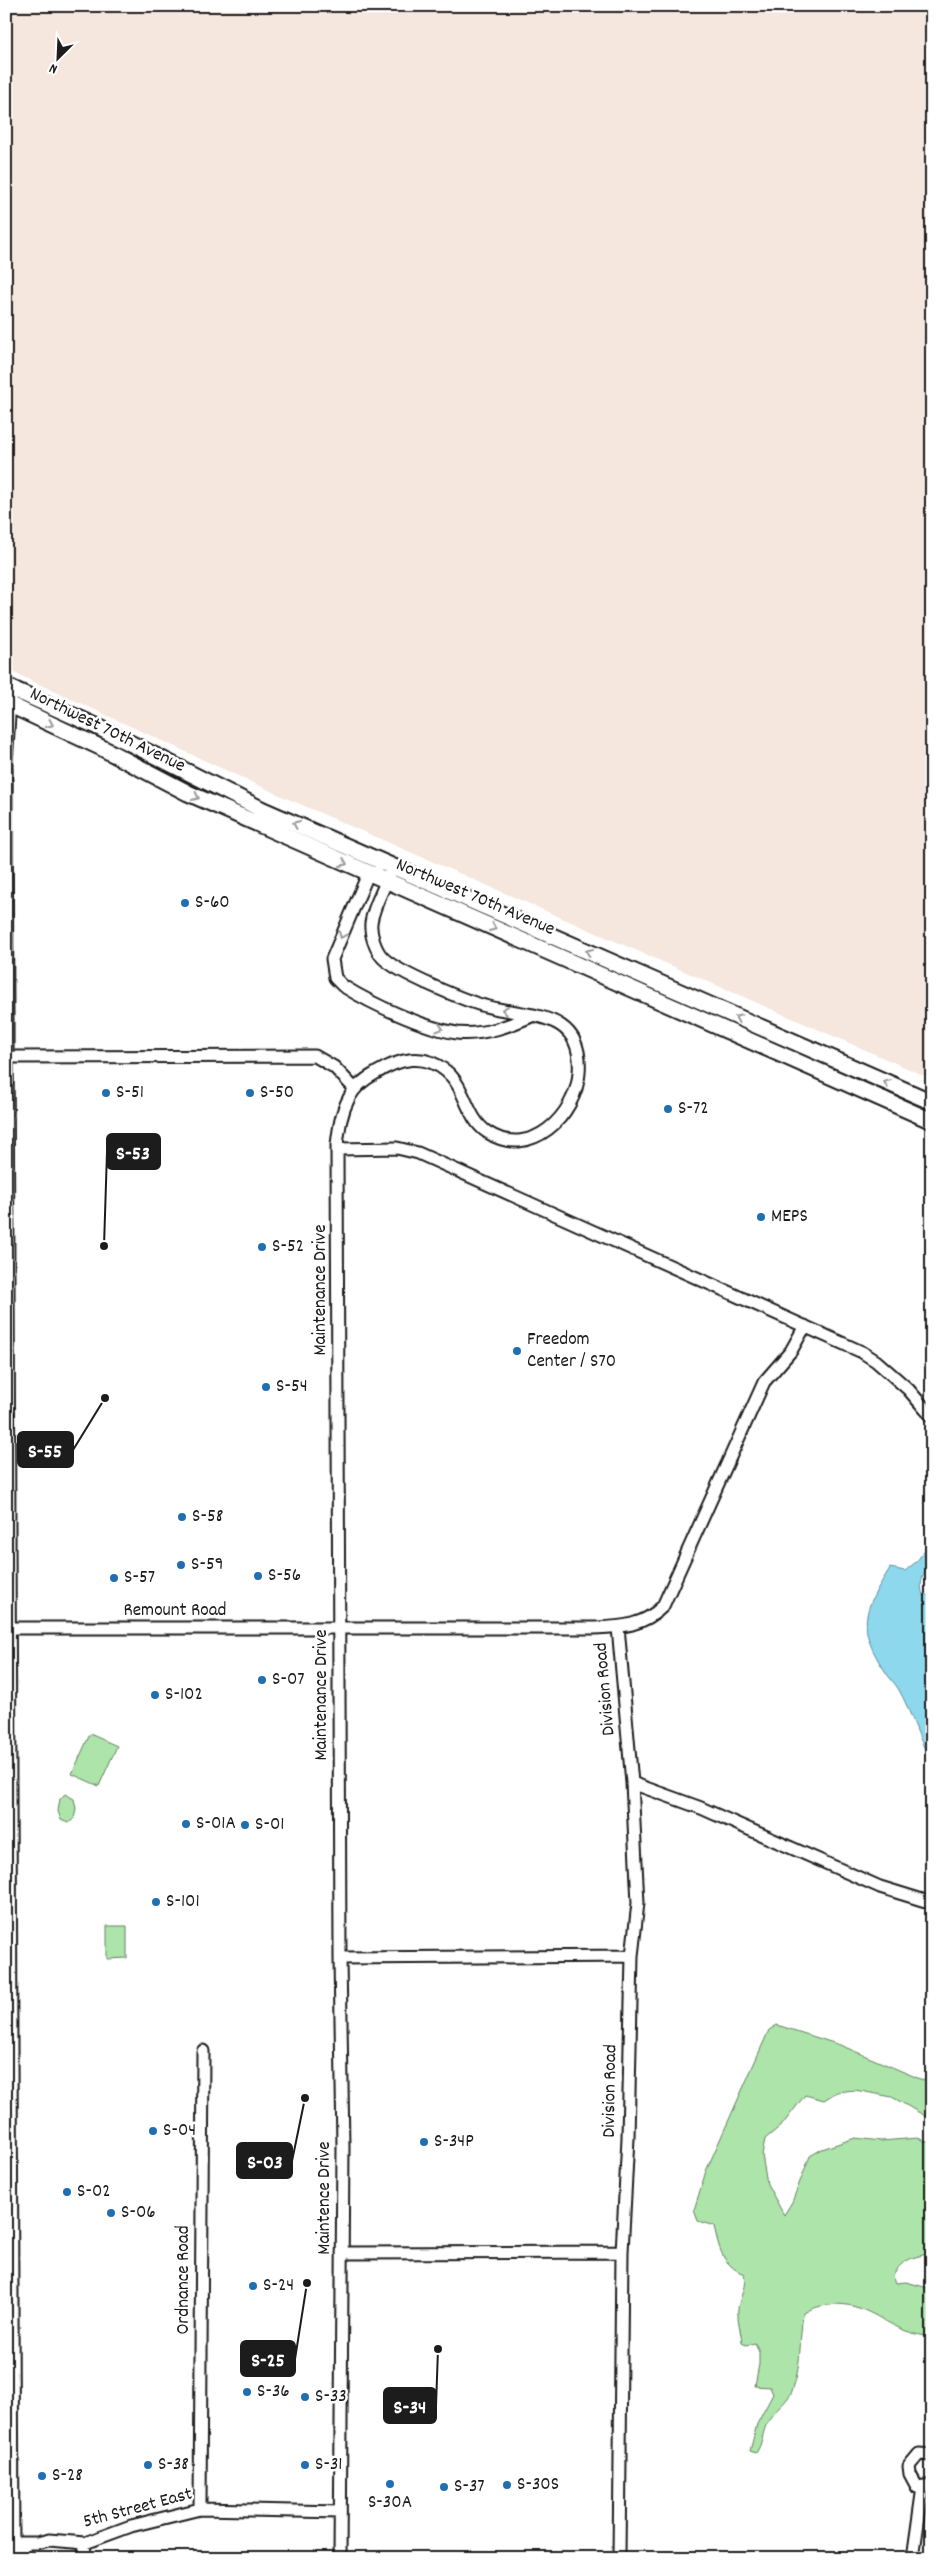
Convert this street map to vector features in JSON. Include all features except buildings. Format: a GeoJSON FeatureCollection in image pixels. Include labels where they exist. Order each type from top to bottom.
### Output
{"type":"FeatureCollection","features":[{"type":"Feature","properties":{"kind":"main road","name":"Northwest 70th Avenue"},"geometry":{"type":"LineString","coordinates":[[10,687],[98,726],[216,788],[392,867],[932,1102]]}},
{"type":"Feature","properties":{"kind":"main road","name":"Northwest 70th Avenue"},"geometry":{"type":"LineString","coordinates":[[7,703],[102,748],[188,793],[368,874],[932,1121]]}},
{"type":"Feature","properties":{"kind":"street"},"geometry":{"type":"LineString","coordinates":[[10,687],[7,703],[6,765],[10,1628],[9,1941],[13,2558]]}},
{"type":"Feature","properties":{"kind":"street"},"geometry":{"type":"LineString","coordinates":[[392,867],[368,874],[332,959],[335,978],[343,986],[402,1015],[457,1033],[476,1033],[500,1028],[534,1014]]}},
{"type":"Feature","properties":{"kind":"street"},"geometry":{"type":"LineString","coordinates":[[392,867],[371,923],[373,937],[382,958],[396,967],[475,1003],[534,1014]]}},
{"type":"Feature","properties":{"kind":"street","name":"Maintenance Drive"},"geometry":{"type":"LineString","coordinates":[[340,1958],[338,1149],[340,1121],[349,1097],[366,1078],[390,1064],[414,1058],[426,1060],[447,1071],[456,1082],[476,1121],[486,1132],[498,1138],[514,1141],[527,1140],[541,1134],[563,1117],[577,1086],[579,1072],[576,1046],[572,1037],[553,1019],[534,1014]]}},
{"type":"Feature","properties":{"kind":"street"},"geometry":{"type":"LineString","coordinates":[[7,1057],[315,1056],[334,1067],[355,1089]]}},
{"type":"Feature","properties":{"kind":"street"},"geometry":{"type":"LineString","coordinates":[[338,1149],[397,1148],[418,1152],[806,1326],[876,1361],[917,1397],[932,1417]]}},
{"type":"Feature","properties":{"kind":"street","name":"Remount Road"},"geometry":{"type":"LineString","coordinates":[[10,1628],[618,1627],[640,1623],[653,1617],[663,1606],[764,1382],[791,1351],[806,1326]]}},
{"type":"Feature","properties":{"kind":"street","name":"Division Road"},"geometry":{"type":"LineString","coordinates":[[618,1627],[632,1783],[638,1904],[632,1956],[628,2138],[622,2252],[620,2558]]}},
{"type":"Feature","properties":{"kind":"street"},"geometry":{"type":"LineString","coordinates":[[632,1783],[700,1808],[880,1888],[932,1903]]}},
{"type":"Feature","properties":{"kind":"street"},"geometry":{"type":"LineString","coordinates":[[340,1958],[632,1956]]}},
{"type":"Feature","properties":{"kind":"street","name":"Maintence Drive"},"geometry":{"type":"LineString","coordinates":[[340,1958],[342,2253],[340,2558]]}},
{"type":"Feature","properties":{"kind":"street","name":"Ordnance Road"},"geometry":{"type":"LineString","coordinates":[[200,2509],[203,2050]]}},
{"type":"Feature","properties":{"kind":"street"},"geometry":{"type":"LineString","coordinates":[[342,2253],[622,2252]]}},
{"type":"Feature","properties":{"kind":"street"},"geometry":{"type":"LineString","coordinates":[[913,2558],[927,2486],[917,2486],[912,2480],[909,2466],[913,2458],[919,2454],[932,2456]]}},
{"type":"Feature","properties":{"kind":"street","name":"5th Street East"},"geometry":{"type":"LineString","coordinates":[[14,2543],[49,2540],[85,2544],[160,2517],[200,2509],[340,2512]]}},
{"type":"Feature","properties":{"kind":"street"},"geometry":{"type":"LineString","coordinates":[[14,2543],[24,2558]]}},
{"type":"Feature","properties":{"kind":"street"},"geometry":{"type":"LineString","coordinates":[[84,2558],[85,2544]]}},
{"type":"Feature","properties":{"kind":"shaded area"},"geometry":{"type":"Polygon","coordinates":[[[6,6],[932,6],[932,1079],[286,798],[6,669],[6,6]]]}},
{"type":"Feature","properties":{"kind":"green space"},"geometry":{"type":"Polygon","coordinates":[[[90,1734],[117,1746],[99,1786],[72,1774],[90,1734]]]}},
{"type":"Feature","properties":{"kind":"green space"},"geometry":{"type":"Polygon","coordinates":[[[65,1794],[74,1799],[76,1809],[74,1819],[68,1823],[61,1820],[58,1811],[60,1799],[65,1794]]]}},
{"type":"Feature","properties":{"kind":"green space"},"geometry":{"type":"Polygon","coordinates":[[[107,1926],[127,1926],[127,1958],[107,1959],[107,1926]]]}},
{"type":"Feature","properties":{"kind":"green space"},"geometry":{"type":"Polygon","coordinates":[[[777,2025],[840,2045],[932,2084],[932,2120],[892,2097],[855,2090],[837,2092],[824,2100],[805,2095],[783,2124],[765,2139],[762,2155],[767,2184],[784,2215],[792,2202],[810,2156],[822,2149],[855,2138],[881,2141],[918,2138],[932,2144],[932,2253],[905,2262],[900,2265],[893,2275],[896,2283],[906,2282],[932,2289],[932,2338],[906,2331],[868,2312],[849,2305],[827,2305],[806,2312],[803,2314],[799,2363],[792,2391],[768,2421],[756,2453],[750,2451],[757,2424],[773,2394],[770,2387],[755,2386],[759,2351],[755,2343],[746,2345],[742,2343],[738,2308],[744,2287],[744,2274],[726,2261],[714,2226],[698,2221],[694,2210],[706,2171],[769,2030],[777,2025]]]}},
{"type":"Feature","properties":{"kind":"water"},"geometry":{"type":"Polygon","coordinates":[[[932,1540],[932,1556],[922,1579],[921,1589],[923,1595],[932,1595],[932,1763],[899,1690],[887,1674],[869,1642],[866,1618],[874,1595],[890,1568],[905,1571],[917,1561],[932,1540]]]}},
{"type":"Feature","properties":{"kind":"place","name":"S-60"},"geometry":{"type":"Point","coordinates":[185,903]}},
{"type":"Feature","properties":{"kind":"place","name":"S-51"},"geometry":{"type":"Point","coordinates":[106,1093]}},
{"type":"Feature","properties":{"kind":"place","name":"S-50"},"geometry":{"type":"Point","coordinates":[250,1093]}},
{"type":"Feature","properties":{"kind":"place","name":"S-72"},"geometry":{"type":"Point","coordinates":[668,1109]}},
{"type":"Feature","properties":{"kind":"place","name":"MEPS"},"geometry":{"type":"Point","coordinates":[761,1217]}},
{"type":"Feature","properties":{"kind":"place","name":"S-53"},"geometry":{"type":"Point","coordinates":[104,1246]}},
{"type":"Feature","properties":{"kind":"place","name":"S-52"},"geometry":{"type":"Point","coordinates":[262,1247]}},
{"type":"Feature","properties":{"kind":"place","name":"Freedom Center / S70"},"geometry":{"type":"Point","coordinates":[517,1351]}},
{"type":"Feature","properties":{"kind":"place","name":"S-54"},"geometry":{"type":"Point","coordinates":[266,1387]}},
{"type":"Feature","properties":{"kind":"place","name":"S-55"},"geometry":{"type":"Point","coordinates":[105,1398]}},
{"type":"Feature","properties":{"kind":"place","name":"S-58"},"geometry":{"type":"Point","coordinates":[182,1517]}},
{"type":"Feature","properties":{"kind":"place","name":"S-59"},"geometry":{"type":"Point","coordinates":[181,1565]}},
{"type":"Feature","properties":{"kind":"place","name":"S-56"},"geometry":{"type":"Point","coordinates":[258,1576]}},
{"type":"Feature","properties":{"kind":"place","name":"S-57"},"geometry":{"type":"Point","coordinates":[114,1578]}},
{"type":"Feature","properties":{"kind":"place","name":"S-07"},"geometry":{"type":"Point","coordinates":[262,1680]}},
{"type":"Feature","properties":{"kind":"place","name":"S-102"},"geometry":{"type":"Point","coordinates":[155,1695]}},
{"type":"Feature","properties":{"kind":"place","name":"S-01A"},"geometry":{"type":"Point","coordinates":[186,1824]}},
{"type":"Feature","properties":{"kind":"place","name":"S-01"},"geometry":{"type":"Point","coordinates":[245,1825]}},
{"type":"Feature","properties":{"kind":"place","name":"S-101"},"geometry":{"type":"Point","coordinates":[156,1902]}},
{"type":"Feature","properties":{"kind":"place","name":"S-03"},"geometry":{"type":"Point","coordinates":[305,2098]}},
{"type":"Feature","properties":{"kind":"place","name":"S-04"},"geometry":{"type":"Point","coordinates":[153,2131]}},
{"type":"Feature","properties":{"kind":"place","name":"S-34P"},"geometry":{"type":"Point","coordinates":[424,2142]}},
{"type":"Feature","properties":{"kind":"place","name":"S-02"},"geometry":{"type":"Point","coordinates":[67,2192]}},
{"type":"Feature","properties":{"kind":"place","name":"S-06"},"geometry":{"type":"Point","coordinates":[111,2213]}},
{"type":"Feature","properties":{"kind":"place","name":"S-25"},"geometry":{"type":"Point","coordinates":[307,2283]}},
{"type":"Feature","properties":{"kind":"place","name":"S-24"},"geometry":{"type":"Point","coordinates":[253,2286]}},
{"type":"Feature","properties":{"kind":"place","name":"S-34"},"geometry":{"type":"Point","coordinates":[438,2349]}},
{"type":"Feature","properties":{"kind":"place","name":"S-36"},"geometry":{"type":"Point","coordinates":[247,2392]}},
{"type":"Feature","properties":{"kind":"place","name":"S-33"},"geometry":{"type":"Point","coordinates":[305,2397]}},
{"type":"Feature","properties":{"kind":"place","name":"S-38"},"geometry":{"type":"Point","coordinates":[148,2465]}},
{"type":"Feature","properties":{"kind":"place","name":"S-31"},"geometry":{"type":"Point","coordinates":[305,2465]}},
{"type":"Feature","properties":{"kind":"place","name":"S-28"},"geometry":{"type":"Point","coordinates":[42,2476]}},
{"type":"Feature","properties":{"kind":"place","name":"S-30A"},"geometry":{"type":"Point","coordinates":[390,2484]}},
{"type":"Feature","properties":{"kind":"place","name":"S-30S"},"geometry":{"type":"Point","coordinates":[507,2485]}},
{"type":"Feature","properties":{"kind":"place","name":"S-37"},"geometry":{"type":"Point","coordinates":[444,2487]}}]}
